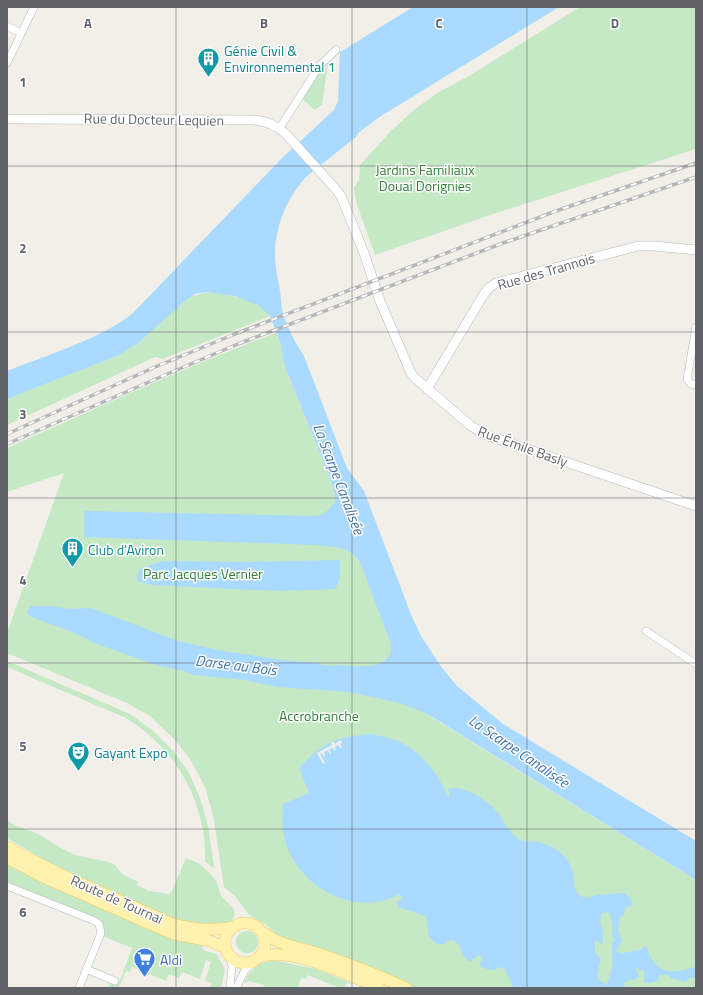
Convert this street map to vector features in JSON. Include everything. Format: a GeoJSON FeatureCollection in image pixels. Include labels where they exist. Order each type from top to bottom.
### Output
{"type":"FeatureCollection","features":[{"type":"Feature","properties":{"kind":"main road","name":"Route de Tournai"},"geometry":{"type":"LineString","coordinates":[[7,847],[62,875],[173,924],[213,929],[234,927]]}},
{"type":"Feature","properties":{"kind":"main road","name":"Route de Tournai"},"geometry":{"type":"LineString","coordinates":[[7,858],[41,876],[157,927],[180,935],[210,941],[228,952]]}},
{"type":"Feature","properties":{"kind":"main road"},"geometry":{"type":"LineString","coordinates":[[379,988],[332,968],[298,958],[268,954],[256,959],[240,962],[235,960],[228,952],[226,943],[227,935],[234,927],[240,924],[255,926],[278,942],[350,965],[406,988]]}},
{"type":"Feature","properties":{"kind":"main road"},"geometry":{"type":"LineString","coordinates":[[256,959],[263,951],[265,944],[261,931]]}},
{"type":"Feature","properties":{"kind":"street"},"geometry":{"type":"LineString","coordinates":[[7,63],[34,7]]}},
{"type":"Feature","properties":{"kind":"street"},"geometry":{"type":"LineString","coordinates":[[7,26],[21,33]]}},
{"type":"Feature","properties":{"kind":"street"},"geometry":{"type":"LineString","coordinates":[[279,129],[320,65],[336,50]]}},
{"type":"Feature","properties":{"kind":"street","name":"Rue du Docteur Lequien"},"geometry":{"type":"LineString","coordinates":[[8,119],[254,120],[266,122],[279,129],[292,141],[337,190],[343,201],[383,308]]}},
{"type":"Feature","properties":{"kind":"street","name":"Rue des Trannois"},"geometry":{"type":"LineString","coordinates":[[427,389],[484,294],[496,283],[638,246],[696,250]]}},
{"type":"Feature","properties":{"kind":"street","name":"Rue Émile Basly"},"geometry":{"type":"LineString","coordinates":[[383,308],[409,370],[427,389],[471,426],[486,435],[696,506]]}},
{"type":"Feature","properties":{"kind":"street"},"geometry":{"type":"LineString","coordinates":[[696,327],[687,379],[690,384],[696,385]]}},
{"type":"Feature","properties":{"kind":"street"},"geometry":{"type":"LineString","coordinates":[[646,631],[696,664]]}},
{"type":"Feature","properties":{"kind":"street"},"geometry":{"type":"LineString","coordinates":[[7,886],[97,922],[101,933],[79,988]]}},
{"type":"Feature","properties":{"kind":"street"},"geometry":{"type":"LineString","coordinates":[[228,952],[232,970],[230,988]]}},
{"type":"Feature","properties":{"kind":"street"},"geometry":{"type":"LineString","coordinates":[[236,988],[245,970],[256,959]]}},
{"type":"Feature","properties":{"kind":"street"},"geometry":{"type":"LineString","coordinates":[[86,969],[115,981]]}},
{"type":"Feature","properties":{"kind":"green space","name":"Jardins Familiaux Douai Dorignies"},"geometry":{"type":"Polygon","coordinates":[[[580,7],[696,7],[696,149],[490,215],[375,255],[357,205],[354,188],[359,180],[360,165],[391,131],[415,109],[439,92],[469,76],[580,7]]]}},
{"type":"Feature","properties":{"kind":"green space"},"geometry":{"type":"Polygon","coordinates":[[[328,63],[322,105],[314,110],[302,98],[324,64],[328,63]]]}},
{"type":"Feature","properties":{"kind":"green space"},"geometry":{"type":"Polygon","coordinates":[[[207,292],[232,296],[249,301],[264,310],[270,316],[163,359],[155,357],[7,425],[7,399],[117,356],[190,297],[207,292]]]}},
{"type":"Feature","properties":{"kind":"green space","name":"Parc Jacques Vernier"},"geometry":{"type":"Polygon","coordinates":[[[276,333],[281,345],[284,364],[330,478],[392,650],[423,712],[696,880],[696,988],[413,988],[372,970],[281,938],[265,924],[249,915],[235,896],[224,887],[213,815],[205,787],[190,759],[174,739],[150,716],[127,703],[7,653],[7,633],[64,473],[7,492],[7,448],[174,374],[276,333]]]}},
{"type":"Feature","properties":{"kind":"green space"},"geometry":{"type":"Polygon","coordinates":[[[7,661],[130,714],[152,730],[175,753],[189,773],[200,798],[208,826],[214,866],[213,868],[205,861],[201,820],[186,781],[175,763],[161,747],[146,732],[129,720],[7,667],[7,661]]]}},
{"type":"Feature","properties":{"kind":"green space"},"geometry":{"type":"Polygon","coordinates":[[[7,820],[14,825],[38,834],[75,855],[108,862],[115,865],[122,874],[138,882],[137,885],[149,891],[169,894],[172,891],[186,858],[196,862],[206,869],[216,881],[223,898],[231,906],[235,915],[230,923],[204,925],[176,920],[48,862],[12,841],[7,838],[7,820]]]}},
{"type":"Feature","properties":{"kind":"green space"},"geometry":{"type":"Polygon","coordinates":[[[7,862],[202,944],[203,950],[217,954],[225,970],[221,988],[210,988],[212,983],[205,981],[211,962],[206,960],[200,979],[182,972],[179,978],[169,974],[166,981],[132,967],[130,972],[126,971],[119,988],[108,988],[110,981],[116,983],[120,981],[132,948],[102,936],[103,928],[7,884],[7,862]]]}},
{"type":"Feature","properties":{"kind":"green space"},"geometry":{"type":"Polygon","coordinates":[[[247,931],[251,932],[257,938],[257,946],[251,952],[247,953],[243,952],[237,946],[236,942],[237,938],[243,932],[247,931]]]}},
{"type":"Feature","properties":{"kind":"green space"},"geometry":{"type":"Polygon","coordinates":[[[273,960],[316,969],[351,984],[347,983],[344,988],[339,988],[308,975],[306,979],[301,978],[298,988],[263,988],[265,985],[248,981],[246,983],[244,982],[252,970],[263,963],[273,960]]]}},
{"type":"Feature","properties":{"kind":"water"},"geometry":{"type":"Polygon","coordinates":[[[413,7],[559,7],[381,116],[358,133],[357,136],[306,177],[299,185],[283,213],[277,234],[276,244],[276,268],[282,309],[286,322],[304,356],[347,468],[364,491],[412,617],[421,636],[442,668],[457,686],[503,724],[696,841],[696,880],[423,712],[400,703],[349,692],[278,687],[245,680],[194,675],[184,671],[156,665],[97,644],[75,633],[29,616],[27,613],[30,606],[51,606],[70,609],[91,608],[178,641],[217,650],[282,660],[319,663],[322,665],[334,666],[372,666],[387,659],[390,652],[390,642],[360,562],[346,550],[336,547],[317,545],[84,537],[84,511],[315,516],[322,514],[335,502],[335,493],[330,478],[284,364],[281,345],[271,318],[258,305],[235,296],[207,292],[195,294],[185,301],[138,343],[117,356],[7,399],[7,371],[55,353],[104,332],[132,314],[283,157],[334,110],[338,101],[340,52],[413,7]]]}},
{"type":"Feature","properties":{"kind":"water"},"geometry":{"type":"Polygon","coordinates":[[[340,560],[340,579],[335,589],[280,591],[152,585],[137,581],[138,573],[142,568],[163,561],[242,562],[340,560]]]}},
{"type":"Feature","properties":{"kind":"water"},"geometry":{"type":"Polygon","coordinates":[[[371,734],[387,737],[411,748],[419,754],[433,770],[444,787],[448,797],[450,796],[448,789],[454,788],[468,791],[494,808],[515,837],[523,841],[543,843],[557,850],[568,861],[572,869],[576,890],[581,896],[587,898],[597,895],[625,893],[631,899],[632,905],[626,908],[623,916],[620,917],[618,931],[622,940],[616,951],[625,953],[640,950],[646,946],[651,958],[660,968],[678,971],[696,966],[696,976],[694,978],[689,978],[686,982],[671,978],[669,975],[659,975],[658,981],[644,983],[644,970],[641,971],[639,968],[636,969],[639,977],[624,983],[625,988],[514,988],[504,968],[500,967],[495,970],[485,969],[480,966],[482,956],[479,955],[469,962],[454,940],[450,940],[445,944],[437,944],[429,937],[426,916],[398,907],[397,902],[402,899],[400,894],[384,900],[367,903],[351,901],[335,896],[320,888],[307,877],[296,864],[288,849],[283,826],[283,804],[309,793],[299,768],[308,759],[331,742],[359,735],[371,734]],[[608,912],[602,913],[600,922],[603,931],[603,945],[596,940],[595,948],[597,955],[601,959],[597,975],[600,981],[607,985],[612,967],[612,943],[615,939],[612,935],[611,917],[608,912]]]}},
{"type":"Feature","properties":{"kind":"pier"},"geometry":{"type":"Polygon","coordinates":[[[341,740],[342,743],[340,744],[342,747],[340,748],[338,745],[335,747],[335,751],[333,748],[329,749],[331,753],[330,754],[328,750],[324,752],[324,757],[322,753],[320,754],[325,763],[323,764],[317,753],[332,745],[331,742],[333,741],[335,744],[341,740]]]}},
{"type":"Feature","properties":{"kind":"railway"},"geometry":{"type":"LineString","coordinates":[[7,434],[155,367],[235,334],[556,211],[696,163]]}},
{"type":"Feature","properties":{"kind":"railway"},"geometry":{"type":"LineString","coordinates":[[7,444],[238,344],[503,243],[696,177]]}},
{"type":"Feature","properties":{"kind":"place","name":"Génie Civil & Environnemental 1"},"geometry":{"type":"Point","coordinates":[208,78]}},
{"type":"Feature","properties":{"kind":"place","name":"Club d'Aviron"},"geometry":{"type":"Point","coordinates":[72,568]}},
{"type":"Feature","properties":{"kind":"place","name":"Gayant Expo"},"geometry":{"type":"Point","coordinates":[79,772]}},
{"type":"Feature","properties":{"kind":"place","name":"Aldi"},"geometry":{"type":"Point","coordinates":[144,978]}},
{"type":"Feature","properties":{"kind":"water label","name":"La Scarpe Canalisée"},"geometry":{"type":"Point","coordinates":[339,479]}},
{"type":"Feature","properties":{"kind":"water label","name":"Darse au Bois"},"geometry":{"type":"Point","coordinates":[236,665]}},
{"type":"Feature","properties":{"kind":"water label","name":"La Scarpe Canalisée"},"geometry":{"type":"Point","coordinates":[519,751]}},
{"type":"Feature","properties":{"kind":"park label","name":"Accrobranche"},"geometry":{"type":"Point","coordinates":[319,715]}}]}
